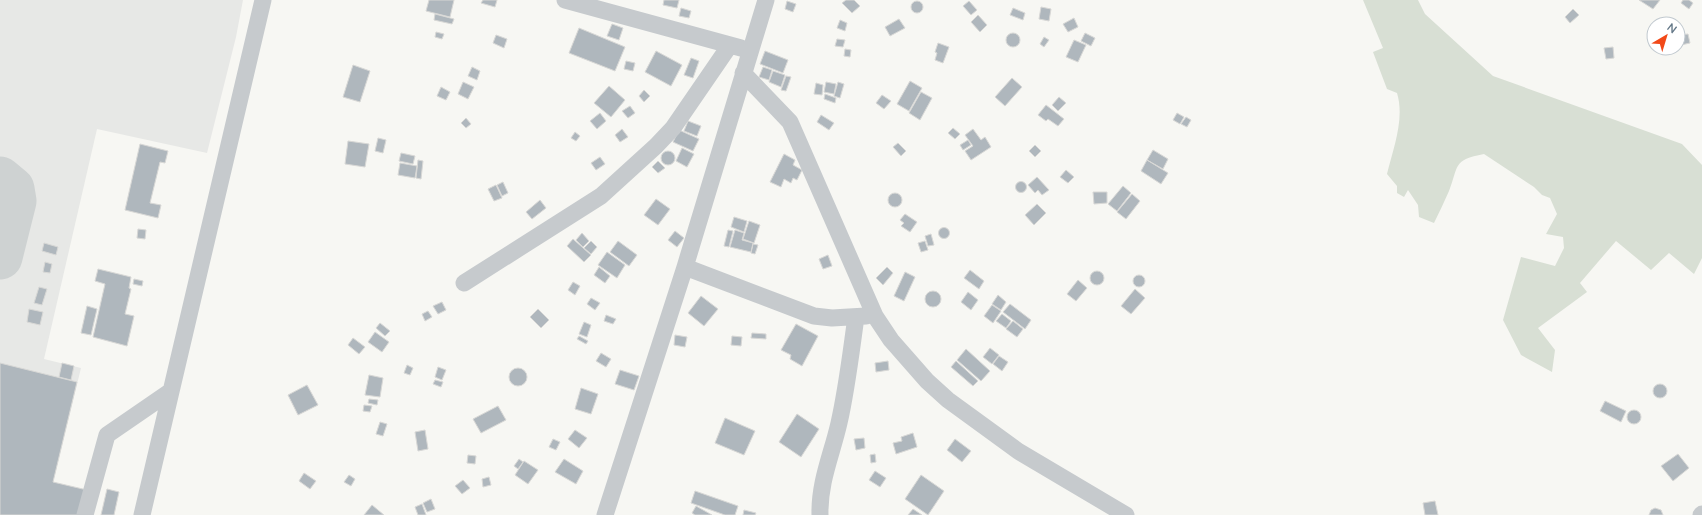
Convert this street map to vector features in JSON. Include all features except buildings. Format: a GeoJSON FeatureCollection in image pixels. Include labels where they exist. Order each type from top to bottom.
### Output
{"type":"FeatureCollection","features":[{"type":"Feature","properties":{"kind":"street"},"geometry":{"type":"LineString","coordinates":[[142,515],[263,0]]}},
{"type":"Feature","properties":{"kind":"street"},"geometry":{"type":"LineString","coordinates":[[565,0],[750,50]]}},
{"type":"Feature","properties":{"kind":"street"},"geometry":{"type":"LineString","coordinates":[[605,515],[685,267],[766,0]]}},
{"type":"Feature","properties":{"kind":"street"},"geometry":{"type":"LineString","coordinates":[[464,283],[601,196],[656,146],[673,128],[730,45]]}},
{"type":"Feature","properties":{"kind":"street"},"geometry":{"type":"LineString","coordinates":[[743,73],[790,122],[875,316],[891,340],[922,375],[948,400],[1018,451],[1126,515]]}},
{"type":"Feature","properties":{"kind":"street"},"geometry":{"type":"LineString","coordinates":[[685,267],[814,316],[832,318],[875,316]]}},
{"type":"Feature","properties":{"kind":"street"},"geometry":{"type":"LineString","coordinates":[[820,515],[822,482],[839,423],[856,317]]}},
{"type":"Feature","properties":{"kind":"street"},"geometry":{"type":"LineString","coordinates":[[85,515],[106,435],[171,391]]}},
{"type":"Feature","properties":{"kind":"shaded area"},"geometry":{"type":"Polygon","coordinates":[[[0,0],[243,0],[236,37],[207,153],[97,129],[44,359],[81,368],[53,482],[0,515],[0,0]]]}},
{"type":"Feature","properties":{"kind":"shaded area"},"geometry":{"type":"Polygon","coordinates":[[[1363,0],[1418,0],[1425,14],[1493,76],[1682,144],[1702,165],[1702,258],[1694,274],[1669,253],[1651,270],[1616,241],[1580,283],[1587,292],[1538,328],[1555,350],[1552,372],[1521,355],[1503,320],[1521,257],[1555,266],[1564,248],[1563,237],[1546,234],[1557,214],[1550,198],[1542,195],[1534,187],[1484,154],[1466,159],[1458,165],[1449,191],[1434,223],[1419,217],[1418,205],[1408,190],[1404,197],[1397,193],[1397,186],[1387,174],[1399,123],[1399,103],[1397,93],[1387,89],[1373,52],[1383,48],[1363,0]]]}},
{"type":"Feature","properties":{"kind":"taxiway"},"geometry":{"type":"LineString","coordinates":[[0,179],[12,189],[14,201],[0,257]]}}]}
